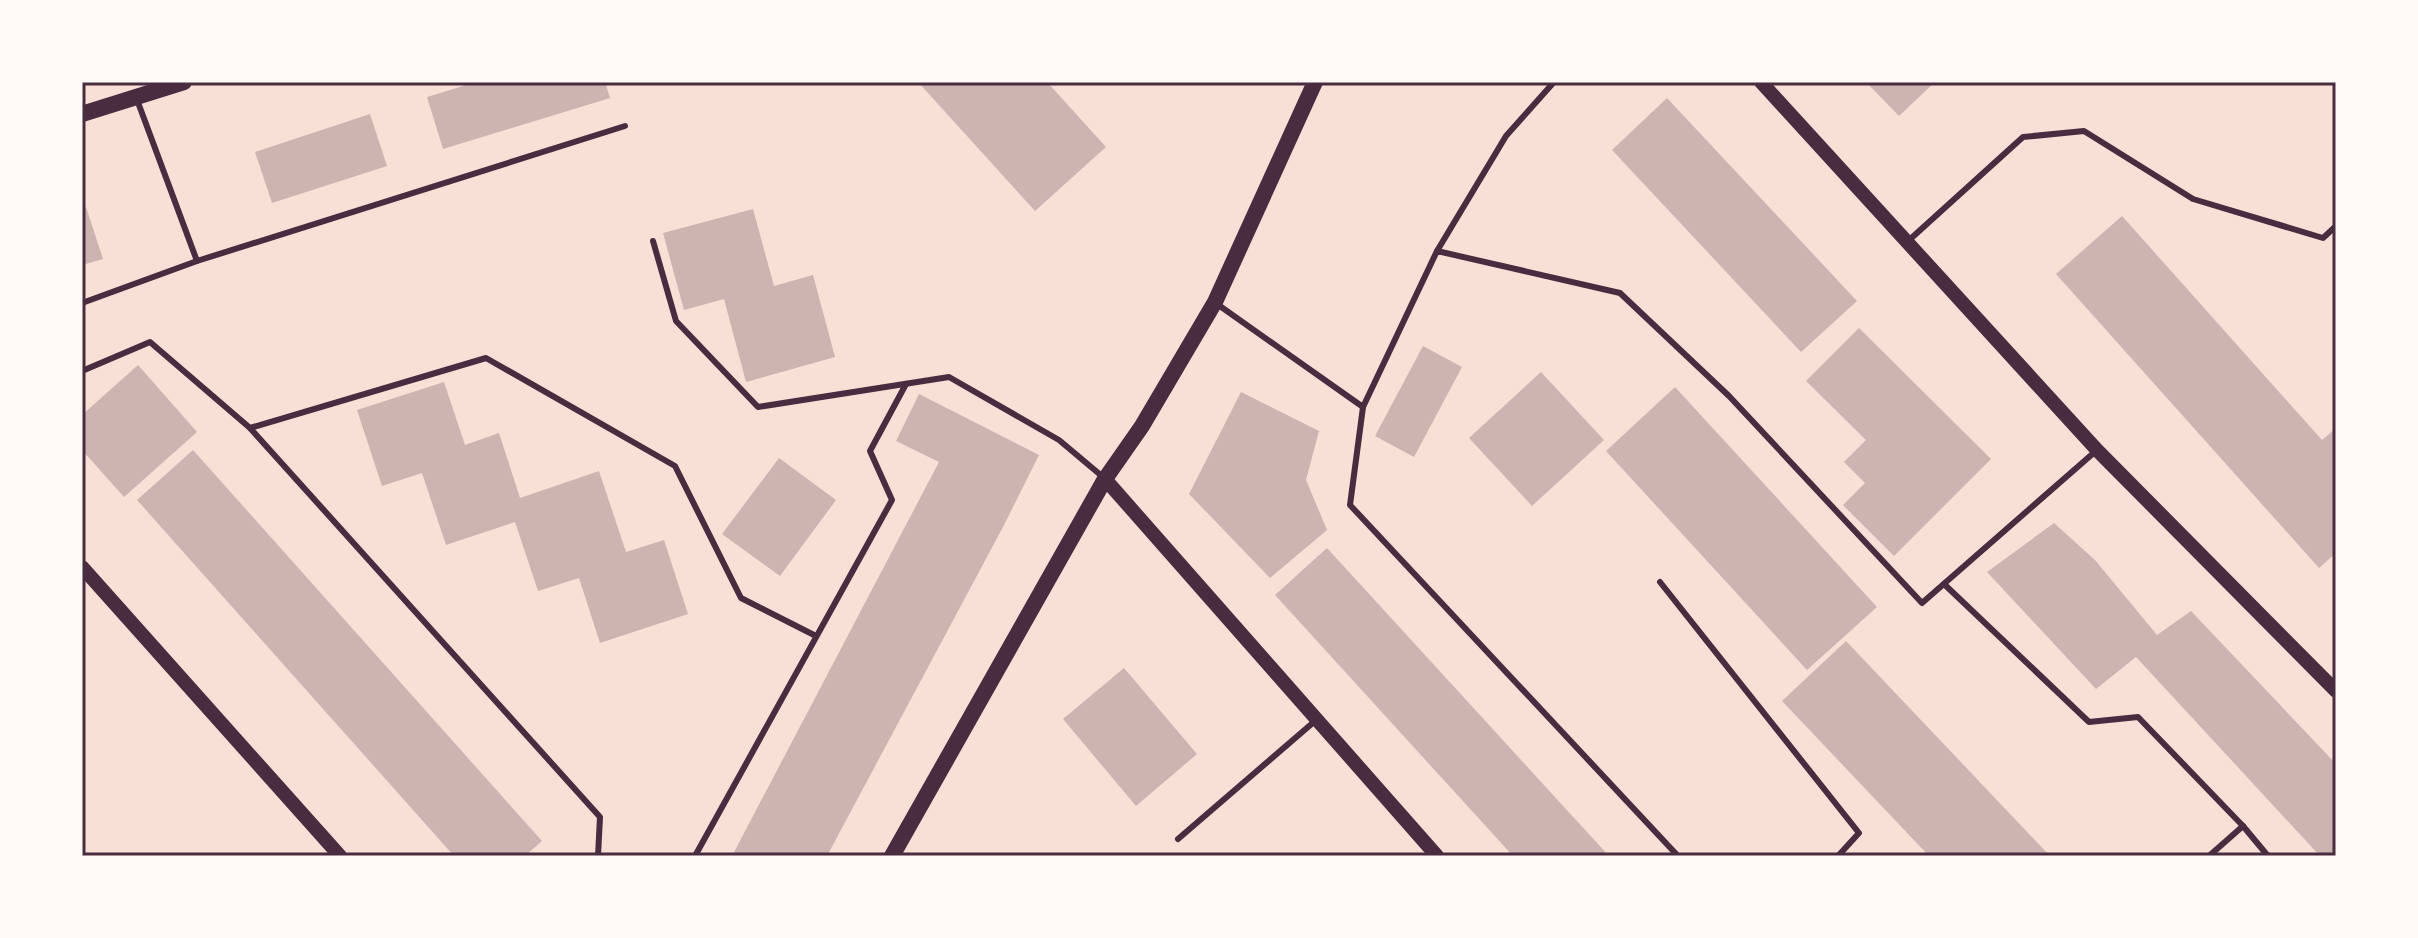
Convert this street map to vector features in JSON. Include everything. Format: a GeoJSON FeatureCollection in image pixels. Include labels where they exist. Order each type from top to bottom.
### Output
{"type":"FeatureCollection","features":[{"type":"Feature","properties":{"kind":"main road"},"geometry":{"type":"LineString","coordinates":[[82,114],[184,82]]}},
{"type":"Feature","properties":{"kind":"main road"},"geometry":{"type":"LineString","coordinates":[[892,856],[1105,479],[1142,426],[1215,302],[1315,82]]}},
{"type":"Feature","properties":{"kind":"street"},"geometry":{"type":"LineString","coordinates":[[1761,82],[2097,450],[2336,691]]}},
{"type":"Feature","properties":{"kind":"street"},"geometry":{"type":"LineString","coordinates":[[1105,479],[1437,856]]}},
{"type":"Feature","properties":{"kind":"street"},"geometry":{"type":"LineString","coordinates":[[82,567],[340,856]]}},
{"type":"Feature","properties":{"kind":"lane"},"geometry":{"type":"LineString","coordinates":[[1554,82],[1506,136],[1437,251],[1363,407],[1350,505],[1678,856]]}},
{"type":"Feature","properties":{"kind":"lane"},"geometry":{"type":"LineString","coordinates":[[136,97],[197,261]]}},
{"type":"Feature","properties":{"kind":"lane"},"geometry":{"type":"LineString","coordinates":[[82,303],[197,261],[625,126]]}},
{"type":"Feature","properties":{"kind":"lane"},"geometry":{"type":"LineString","coordinates":[[1907,242],[2023,137],[2084,131],[2193,199],[2323,238],[2336,226]]}},
{"type":"Feature","properties":{"kind":"lane"},"geometry":{"type":"LineString","coordinates":[[653,241],[676,321],[758,407],[949,377],[1059,440],[1105,479]]}},
{"type":"Feature","properties":{"kind":"lane"},"geometry":{"type":"LineString","coordinates":[[1437,251],[1620,293],[1729,396],[1922,603],[2097,450]]}},
{"type":"Feature","properties":{"kind":"lane"},"geometry":{"type":"LineString","coordinates":[[1215,302],[1363,407]]}},
{"type":"Feature","properties":{"kind":"lane"},"geometry":{"type":"LineString","coordinates":[[82,371],[150,342],[250,428],[600,817],[598,856]]}},
{"type":"Feature","properties":{"kind":"lane"},"geometry":{"type":"LineString","coordinates":[[250,428],[486,358],[675,466],[741,598],[816,636]]}},
{"type":"Feature","properties":{"kind":"lane"},"geometry":{"type":"LineString","coordinates":[[695,856],[892,500],[870,451],[906,384]]}},
{"type":"Feature","properties":{"kind":"lane"},"geometry":{"type":"LineString","coordinates":[[1660,582],[1859,833],[1838,856]]}},
{"type":"Feature","properties":{"kind":"lane"},"geometry":{"type":"LineString","coordinates":[[1944,584],[2089,722],[2138,717],[2268,856]]}},
{"type":"Feature","properties":{"kind":"lane"},"geometry":{"type":"LineString","coordinates":[[1178,839],[1317,720]]}},
{"type":"Feature","properties":{"kind":"lane"},"geometry":{"type":"LineString","coordinates":[[2209,856],[2243,826]]}},
{"type":"Feature","properties":{"kind":"building"},"geometry":{"type":"Polygon","coordinates":[[[476,82],[605,82],[610,98],[443,149],[427,97],[476,82]]]}},
{"type":"Feature","properties":{"kind":"building"},"geometry":{"type":"Polygon","coordinates":[[[918,82],[1047,82],[1106,147],[1035,211],[918,82]]]}},
{"type":"Feature","properties":{"kind":"building"},"geometry":{"type":"Polygon","coordinates":[[[1866,82],[1935,82],[1899,116],[1866,82]]]}},
{"type":"Feature","properties":{"kind":"building"},"geometry":{"type":"Polygon","coordinates":[[[1667,98],[1857,301],[1801,352],[1612,150],[1667,98]]]}},
{"type":"Feature","properties":{"kind":"building"},"geometry":{"type":"Polygon","coordinates":[[[370,114],[387,166],[272,203],[255,152],[370,114]]]}},
{"type":"Feature","properties":{"kind":"building"},"geometry":{"type":"Polygon","coordinates":[[[86,207],[103,259],[82,265],[82,209],[86,207]]]}},
{"type":"Feature","properties":{"kind":"building"},"geometry":{"type":"Polygon","coordinates":[[[753,209],[774,286],[813,275],[835,357],[746,382],[724,299],[684,310],[663,233],[753,209]]]}},
{"type":"Feature","properties":{"kind":"building"},"geometry":{"type":"Polygon","coordinates":[[[2122,216],[2322,440],[2336,428],[2336,553],[2319,568],[2056,274],[2122,216]]]}},
{"type":"Feature","properties":{"kind":"building"},"geometry":{"type":"Polygon","coordinates":[[[1859,328],[1991,459],[1894,556],[1843,505],[1865,483],[1844,462],[1866,440],[1806,381],[1859,328]]]}},
{"type":"Feature","properties":{"kind":"building"},"geometry":{"type":"Polygon","coordinates":[[[1423,346],[1462,367],[1414,457],[1375,436],[1423,346]]]}},
{"type":"Feature","properties":{"kind":"building"},"geometry":{"type":"Polygon","coordinates":[[[138,365],[197,432],[124,497],[82,450],[82,415],[138,365]]]}},
{"type":"Feature","properties":{"kind":"building"},"geometry":{"type":"Polygon","coordinates":[[[1541,372],[1604,440],[1532,506],[1469,438],[1541,372]]]}},
{"type":"Feature","properties":{"kind":"building"},"geometry":{"type":"Polygon","coordinates":[[[444,382],[465,445],[499,433],[520,498],[599,471],[626,552],[664,540],[688,614],[600,643],[579,578],[538,591],[515,522],[446,545],[422,473],[382,486],[357,410],[444,382]]]}},
{"type":"Feature","properties":{"kind":"building"},"geometry":{"type":"Polygon","coordinates":[[[1675,387],[1877,607],[1807,670],[1606,451],[1675,387]]]}},
{"type":"Feature","properties":{"kind":"building"},"geometry":{"type":"Polygon","coordinates":[[[1241,392],[1319,431],[1306,480],[1327,530],[1270,578],[1189,494],[1241,392]]]}},
{"type":"Feature","properties":{"kind":"building"},"geometry":{"type":"Polygon","coordinates":[[[919,394],[1039,455],[827,856],[732,856],[939,462],[896,441],[919,394]]]}},
{"type":"Feature","properties":{"kind":"building"},"geometry":{"type":"Polygon","coordinates":[[[193,450],[542,841],[525,856],[454,856],[137,500],[193,450]]]}},
{"type":"Feature","properties":{"kind":"building"},"geometry":{"type":"Polygon","coordinates":[[[779,458],[836,500],[780,576],[722,534],[779,458]]]}},
{"type":"Feature","properties":{"kind":"building"},"geometry":{"type":"Polygon","coordinates":[[[2054,523],[2095,560],[2157,635],[2191,611],[2336,764],[2336,856],[2320,856],[2136,657],[2096,689],[1987,572],[2054,523]]]}},
{"type":"Feature","properties":{"kind":"building"},"geometry":{"type":"Polygon","coordinates":[[[1327,548],[1609,856],[1513,856],[1275,595],[1327,548]]]}},
{"type":"Feature","properties":{"kind":"building"},"geometry":{"type":"Polygon","coordinates":[[[1846,641],[2050,856],[1929,856],[1782,701],[1846,641]]]}},
{"type":"Feature","properties":{"kind":"building"},"geometry":{"type":"Polygon","coordinates":[[[1124,668],[1197,754],[1136,806],[1063,719],[1124,668]]]}}]}
